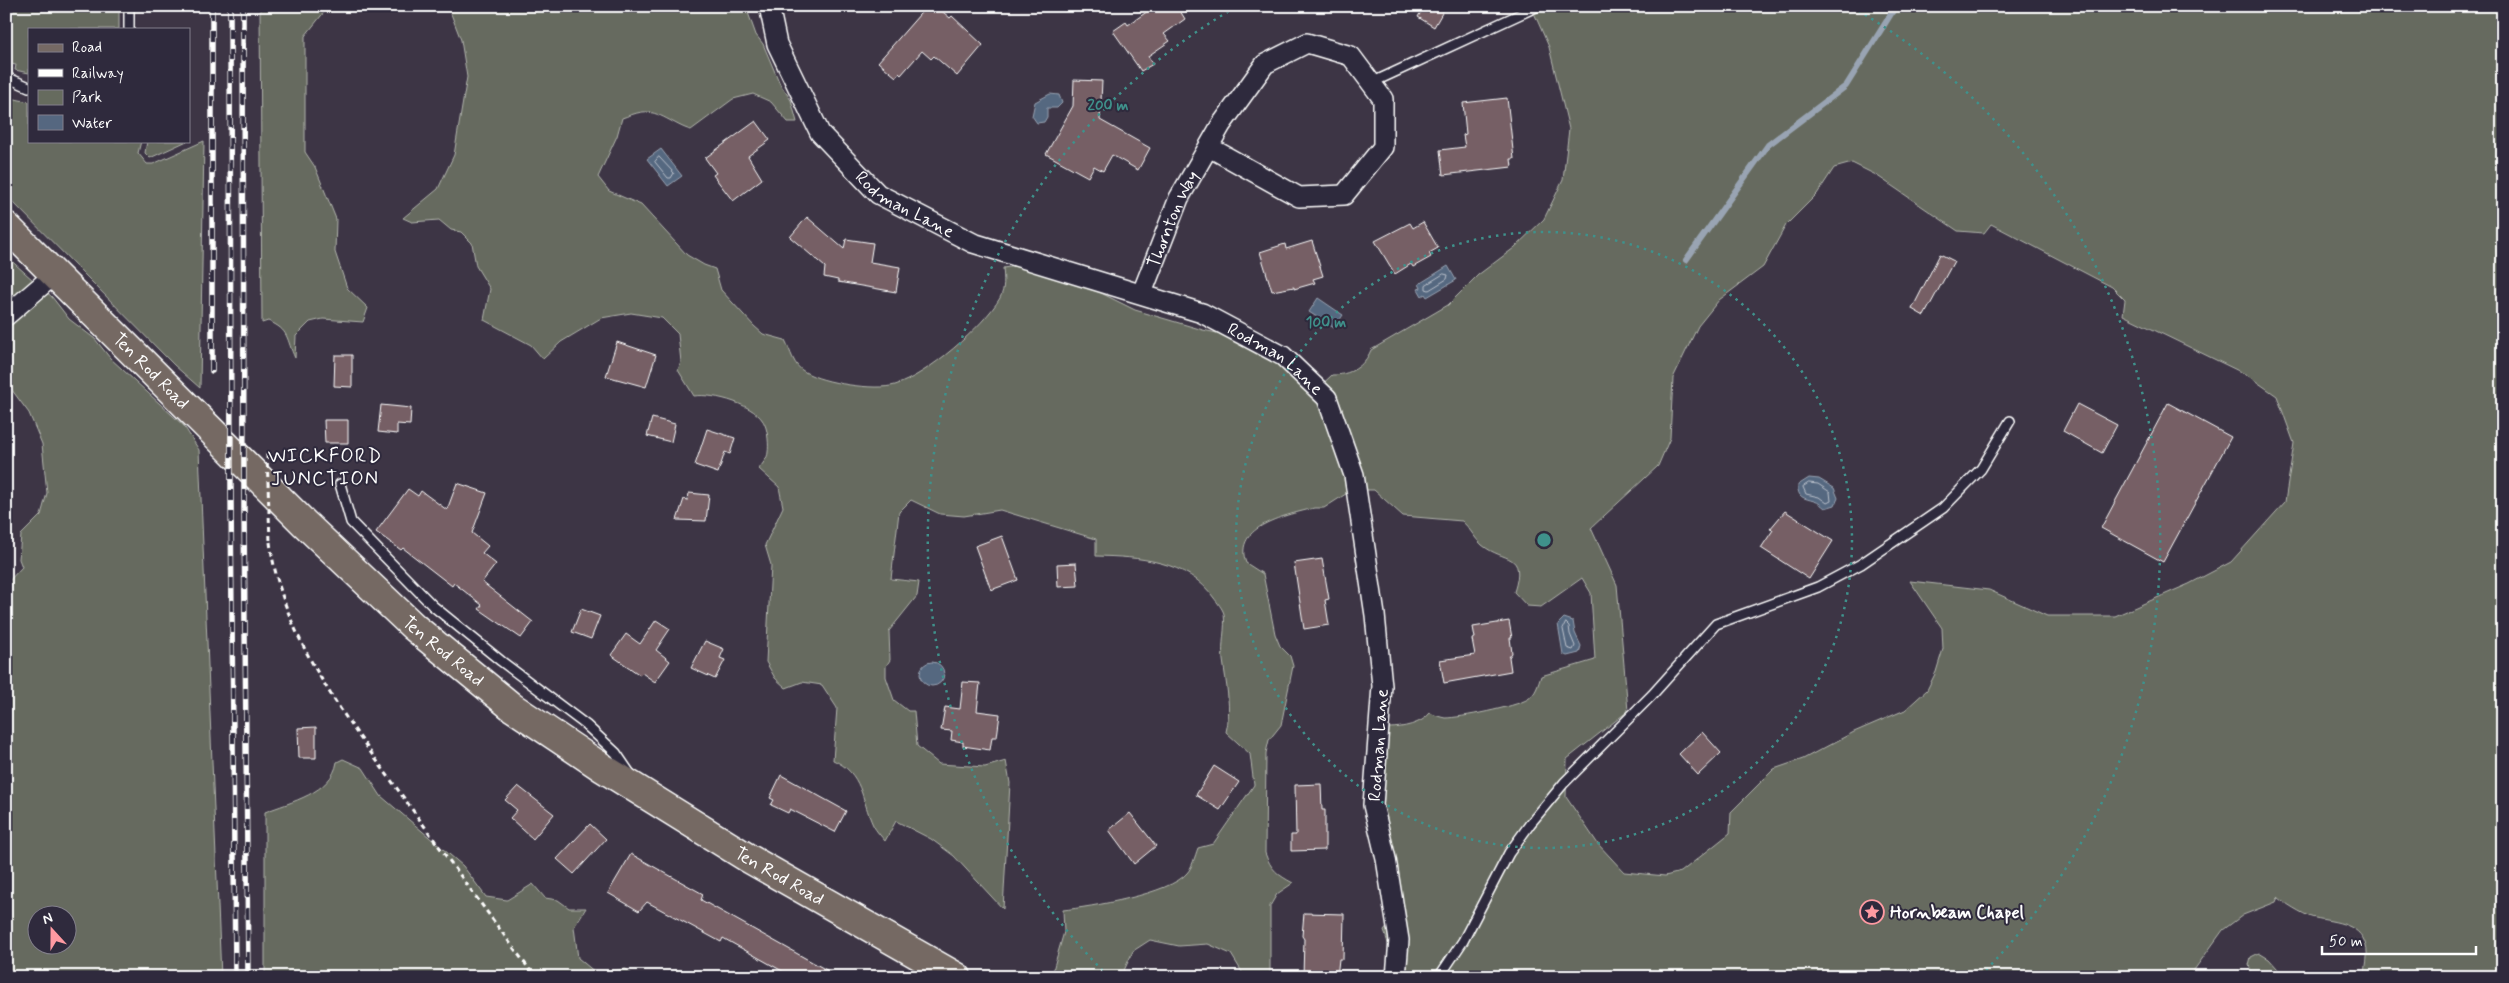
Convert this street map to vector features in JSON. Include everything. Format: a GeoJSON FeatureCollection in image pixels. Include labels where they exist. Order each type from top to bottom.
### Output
{"type":"FeatureCollection","features":[{"type":"Feature","properties":{"kind":"main road","name":"Ten Rod Road"},"geometry":{"type":"LineString","coordinates":[[6,226],[304,523],[414,627],[512,707],[642,792],[748,858],[957,977]]}},
{"type":"Feature","properties":{"kind":"street","name":"Rodman Lane"},"geometry":{"type":"LineString","coordinates":[[769,6],[777,44],[820,133],[878,194],[973,243],[1142,293],[1202,313],[1283,356],[1326,398],[1354,475],[1375,616],[1382,686],[1373,805],[1386,859],[1399,940],[1396,977]]}},
{"type":"Feature","properties":{"kind":"street","name":"Thornton Way"},"geometry":{"type":"LineString","coordinates":[[1142,293],[1180,198],[1208,147],[1265,64],[1307,43],[1351,56],[1383,99],[1383,147],[1344,195],[1299,197],[1208,147]]}},
{"type":"Feature","properties":{"kind":"street"},"geometry":{"type":"LineString","coordinates":[[6,316],[54,274]]}},
{"type":"Feature","properties":{"kind":"lane"},"geometry":{"type":"LineString","coordinates":[[129,6],[129,28]]}},
{"type":"Feature","properties":{"kind":"lane"},"geometry":{"type":"LineString","coordinates":[[1371,83],[1538,6]]}},
{"type":"Feature","properties":{"kind":"lane"},"geometry":{"type":"LineString","coordinates":[[6,76],[28,87]]}},
{"type":"Feature","properties":{"kind":"lane"},"geometry":{"type":"LineString","coordinates":[[1439,977],[1463,941],[1509,853],[1530,824],[1564,783],[1652,695],[1716,624],[1818,587],[1876,554],[1943,508],[1981,469],[2010,420]]}},
{"type":"Feature","properties":{"kind":"lane"},"geometry":{"type":"LineString","coordinates":[[340,484],[351,522],[386,558],[434,606],[501,661],[586,725],[616,753],[642,792]]}},
{"type":"Feature","properties":{"kind":"path"},"geometry":{"type":"LineString","coordinates":[[267,454],[270,542],[278,586],[291,622],[334,698],[450,863],[535,977]]}},
{"type":"Feature","properties":{"kind":"green space"},"geometry":{"type":"Polygon","coordinates":[[[6,6],[119,6],[119,28],[28,28],[28,73],[15,70],[16,65],[6,63],[6,6]]]}},
{"type":"Feature","properties":{"kind":"green space"},"geometry":{"type":"Polygon","coordinates":[[[260,6],[329,6],[305,36],[305,152],[315,167],[336,219],[335,252],[347,288],[368,308],[363,322],[323,319],[310,322],[296,336],[295,358],[284,332],[268,321],[262,323],[260,6]]]}},
{"type":"Feature","properties":{"kind":"green space"},"geometry":{"type":"Polygon","coordinates":[[[448,6],[746,7],[756,35],[763,44],[780,84],[791,100],[797,122],[788,122],[771,102],[753,94],[733,99],[691,130],[655,113],[637,113],[622,118],[617,136],[598,177],[609,191],[641,205],[687,255],[715,269],[721,290],[763,334],[785,340],[798,366],[813,376],[836,383],[875,387],[886,387],[908,380],[938,361],[981,322],[1002,294],[1004,283],[1003,268],[1016,266],[1091,288],[1135,310],[1203,330],[1235,337],[1266,354],[1291,373],[1306,392],[1317,389],[1332,375],[1339,375],[1356,369],[1371,350],[1448,305],[1478,275],[1514,248],[1544,219],[1563,180],[1569,129],[1549,47],[1531,6],[2503,6],[2503,977],[2365,977],[2367,950],[2363,938],[2358,932],[2343,924],[2308,916],[2278,897],[2276,902],[2243,915],[2223,930],[2189,977],[1381,977],[1388,966],[1390,955],[1384,931],[1389,925],[1384,777],[1389,728],[1411,725],[1422,720],[1430,713],[1445,718],[1452,718],[1487,712],[1512,705],[1533,695],[1541,676],[1595,660],[1591,593],[1582,578],[1541,607],[1527,606],[1514,592],[1518,570],[1515,564],[1482,545],[1462,521],[1403,516],[1374,490],[1352,490],[1324,508],[1314,508],[1290,514],[1265,524],[1247,539],[1244,550],[1246,563],[1263,574],[1275,634],[1280,646],[1290,656],[1293,666],[1281,725],[1269,740],[1266,753],[1265,853],[1276,871],[1293,883],[1277,894],[1270,906],[1270,977],[1242,977],[1242,972],[1231,954],[1208,944],[1179,946],[1150,940],[1133,951],[1121,977],[1051,977],[1064,932],[1063,910],[1129,898],[1164,887],[1178,880],[1189,871],[1198,848],[1213,844],[1254,785],[1250,754],[1226,732],[1228,705],[1223,654],[1224,614],[1221,608],[1203,585],[1176,568],[1145,560],[1096,556],[1096,539],[1000,510],[964,516],[940,514],[911,500],[899,512],[891,579],[919,582],[917,596],[889,631],[890,660],[886,666],[886,677],[894,700],[908,711],[914,711],[917,746],[939,764],[985,767],[1006,761],[1010,783],[1003,909],[954,856],[931,839],[896,821],[885,841],[873,825],[856,779],[843,765],[833,760],[837,708],[822,685],[802,682],[786,688],[775,678],[766,662],[771,565],[765,545],[783,507],[779,487],[759,469],[767,456],[768,449],[767,431],[761,418],[744,406],[734,402],[712,396],[694,396],[678,370],[681,362],[678,334],[662,318],[631,313],[601,318],[561,342],[543,359],[531,345],[484,320],[490,289],[476,266],[472,243],[461,232],[451,230],[439,220],[412,222],[403,218],[438,189],[454,155],[467,77],[461,40],[448,6]],[[1852,163],[1834,168],[1817,194],[1786,225],[1763,267],[1719,300],[1698,326],[1673,378],[1670,438],[1658,466],[1591,528],[1617,585],[1628,711],[1567,759],[1566,797],[1598,844],[1624,872],[1665,876],[1681,872],[1730,833],[1731,812],[1774,769],[1803,759],[1854,732],[1905,710],[1927,690],[1936,672],[1943,649],[1942,628],[1910,581],[1989,590],[2047,616],[2115,616],[2189,584],[2231,562],[2285,502],[2294,443],[2277,396],[2247,375],[2123,315],[2125,300],[2112,287],[1991,224],[1984,233],[1958,231],[1876,175],[1852,163]]]}},
{"type":"Feature","properties":{"kind":"green space"},"geometry":{"type":"Polygon","coordinates":[[[6,97],[28,102],[28,142],[141,142],[138,153],[147,164],[153,164],[204,141],[200,388],[174,365],[6,195],[6,97]]]}},
{"type":"Feature","properties":{"kind":"green space"},"geometry":{"type":"Polygon","coordinates":[[[147,142],[185,142],[150,158],[145,153],[147,142]]]}},
{"type":"Feature","properties":{"kind":"green space"},"geometry":{"type":"Polygon","coordinates":[[[6,256],[52,297],[69,319],[95,339],[110,358],[184,426],[199,450],[221,977],[6,977],[6,584],[22,567],[19,559],[21,535],[41,515],[47,493],[42,444],[29,413],[6,382],[6,256]]]}},
{"type":"Feature","properties":{"kind":"green space"},"geometry":{"type":"Polygon","coordinates":[[[343,759],[363,768],[381,796],[463,866],[486,897],[507,900],[533,884],[545,898],[558,900],[569,908],[586,908],[574,927],[578,958],[596,973],[626,969],[635,977],[265,977],[265,812],[319,789],[333,773],[337,762],[343,759]]]}},
{"type":"Feature","properties":{"kind":"green space"},"geometry":{"type":"Polygon","coordinates":[[[2259,953],[2269,959],[2285,977],[2253,977],[2249,965],[2251,957],[2259,953]]]}},
{"type":"Feature","properties":{"kind":"water"},"geometry":{"type":"Polygon","coordinates":[[[1050,94],[1059,95],[1062,103],[1057,108],[1047,108],[1047,117],[1044,122],[1037,123],[1032,116],[1035,102],[1050,94]]]}},
{"type":"Feature","properties":{"kind":"water"},"geometry":{"type":"Polygon","coordinates":[[[661,149],[682,176],[668,186],[647,159],[661,149]]]}},
{"type":"Feature","properties":{"kind":"water"},"geometry":{"type":"Polygon","coordinates":[[[1448,266],[1456,280],[1427,297],[1425,294],[1422,296],[1418,289],[1421,288],[1419,284],[1448,266]]]}},
{"type":"Feature","properties":{"kind":"water"},"geometry":{"type":"Polygon","coordinates":[[[1318,298],[1343,315],[1334,328],[1309,312],[1318,298]]]}},
{"type":"Feature","properties":{"kind":"water"},"geometry":{"type":"Polygon","coordinates":[[[1809,478],[1819,479],[1834,488],[1838,498],[1835,505],[1825,508],[1817,502],[1800,495],[1798,485],[1809,478]]]}},
{"type":"Feature","properties":{"kind":"water"},"geometry":{"type":"Polygon","coordinates":[[[1564,618],[1573,621],[1575,633],[1581,646],[1579,653],[1567,656],[1563,654],[1558,624],[1564,618]]]}},
{"type":"Feature","properties":{"kind":"water"},"geometry":{"type":"Polygon","coordinates":[[[932,662],[940,666],[944,674],[940,682],[932,686],[924,682],[920,674],[924,666],[932,662]]]}},
{"type":"Feature","properties":{"kind":"building"},"geometry":{"type":"Polygon","coordinates":[[[927,6],[936,6],[950,18],[952,16],[983,45],[957,76],[934,56],[931,59],[922,51],[901,75],[899,73],[896,77],[878,62],[927,6]]]}},
{"type":"Feature","properties":{"kind":"building"},"geometry":{"type":"Polygon","coordinates":[[[1155,6],[1177,6],[1185,19],[1164,34],[1170,41],[1148,56],[1153,64],[1141,71],[1113,31],[1126,22],[1128,25],[1155,6]]]}},
{"type":"Feature","properties":{"kind":"building"},"geometry":{"type":"Polygon","coordinates":[[[1424,6],[1446,6],[1434,27],[1418,17],[1424,6]]]}},
{"type":"Feature","properties":{"kind":"building"},"geometry":{"type":"Polygon","coordinates":[[[1074,80],[1102,81],[1100,120],[1150,148],[1138,170],[1112,155],[1103,171],[1094,166],[1088,177],[1046,154],[1073,106],[1074,80]]]}},
{"type":"Feature","properties":{"kind":"building"},"geometry":{"type":"Polygon","coordinates":[[[1507,98],[1514,159],[1511,159],[1512,167],[1443,175],[1440,150],[1465,147],[1463,135],[1466,134],[1463,103],[1507,98]]]}},
{"type":"Feature","properties":{"kind":"building"},"geometry":{"type":"Polygon","coordinates":[[[756,121],[770,140],[748,156],[762,179],[733,201],[713,175],[716,173],[705,158],[756,121]]]}},
{"type":"Feature","properties":{"kind":"building"},"geometry":{"type":"Polygon","coordinates":[[[807,217],[844,249],[846,239],[873,243],[870,262],[900,267],[896,292],[838,282],[838,280],[824,277],[825,267],[790,237],[807,217]]]}},
{"type":"Feature","properties":{"kind":"building"},"geometry":{"type":"Polygon","coordinates":[[[1423,222],[1438,248],[1429,253],[1431,257],[1413,267],[1411,264],[1395,274],[1375,241],[1410,223],[1413,228],[1423,222]]]}},
{"type":"Feature","properties":{"kind":"building"},"geometry":{"type":"Polygon","coordinates":[[[1312,241],[1323,276],[1313,279],[1315,283],[1294,289],[1294,287],[1272,291],[1260,252],[1285,244],[1286,249],[1312,241]]]}},
{"type":"Feature","properties":{"kind":"building"},"geometry":{"type":"Polygon","coordinates":[[[1940,254],[1954,261],[1924,316],[1912,309],[1940,254]]]}},
{"type":"Feature","properties":{"kind":"building"},"geometry":{"type":"Polygon","coordinates":[[[617,342],[656,355],[646,387],[606,376],[617,342]]]}},
{"type":"Feature","properties":{"kind":"building"},"geometry":{"type":"Polygon","coordinates":[[[335,355],[352,355],[352,387],[334,386],[335,355]]]}},
{"type":"Feature","properties":{"kind":"building"},"geometry":{"type":"Polygon","coordinates":[[[2168,403],[2231,437],[2163,562],[2101,528],[2168,403]]]}},
{"type":"Feature","properties":{"kind":"building"},"geometry":{"type":"Polygon","coordinates":[[[2077,404],[2117,425],[2102,453],[2063,431],[2077,404]]]}},
{"type":"Feature","properties":{"kind":"building"},"geometry":{"type":"Polygon","coordinates":[[[381,405],[411,408],[410,425],[397,424],[397,434],[378,432],[381,405]]]}},
{"type":"Feature","properties":{"kind":"building"},"geometry":{"type":"Polygon","coordinates":[[[652,418],[675,424],[671,442],[647,436],[652,418]]]}},
{"type":"Feature","properties":{"kind":"building"},"geometry":{"type":"Polygon","coordinates":[[[324,420],[348,420],[348,443],[325,443],[324,420]]]}},
{"type":"Feature","properties":{"kind":"building"},"geometry":{"type":"Polygon","coordinates":[[[707,429],[735,438],[730,454],[725,452],[718,473],[695,465],[707,429]]]}},
{"type":"Feature","properties":{"kind":"building"},"geometry":{"type":"Polygon","coordinates":[[[457,483],[487,493],[472,533],[488,546],[482,553],[496,564],[482,582],[533,622],[521,638],[479,609],[482,605],[454,583],[452,586],[403,548],[401,550],[376,532],[408,489],[418,496],[421,491],[447,510],[457,483]]]}},
{"type":"Feature","properties":{"kind":"building"},"geometry":{"type":"Polygon","coordinates":[[[689,493],[709,495],[706,521],[677,520],[684,499],[688,500],[689,493]]]}},
{"type":"Feature","properties":{"kind":"building"},"geometry":{"type":"Polygon","coordinates":[[[1785,511],[1833,541],[1809,579],[1761,548],[1773,530],[1770,529],[1785,511]]]}},
{"type":"Feature","properties":{"kind":"building"},"geometry":{"type":"Polygon","coordinates":[[[1002,536],[1018,580],[991,590],[975,546],[1002,536]]]}},
{"type":"Feature","properties":{"kind":"building"},"geometry":{"type":"Polygon","coordinates":[[[1322,559],[1329,599],[1325,600],[1329,625],[1304,629],[1294,563],[1322,559]]]}},
{"type":"Feature","properties":{"kind":"building"},"geometry":{"type":"Polygon","coordinates":[[[1076,563],[1078,586],[1058,587],[1057,564],[1076,563]]]}},
{"type":"Feature","properties":{"kind":"building"},"geometry":{"type":"Polygon","coordinates":[[[581,609],[600,616],[591,639],[572,632],[581,609]]]}},
{"type":"Feature","properties":{"kind":"building"},"geometry":{"type":"Polygon","coordinates":[[[656,620],[670,629],[656,650],[670,661],[655,682],[642,673],[640,675],[611,655],[626,634],[640,644],[656,620]]]}},
{"type":"Feature","properties":{"kind":"building"},"geometry":{"type":"Polygon","coordinates":[[[1509,621],[1512,638],[1510,638],[1512,653],[1509,657],[1511,671],[1444,683],[1440,660],[1475,655],[1472,639],[1475,638],[1473,627],[1509,621]]]}},
{"type":"Feature","properties":{"kind":"building"},"geometry":{"type":"Polygon","coordinates":[[[705,641],[724,649],[720,658],[725,660],[715,679],[691,668],[705,641]]]}},
{"type":"Feature","properties":{"kind":"building"},"geometry":{"type":"Polygon","coordinates":[[[963,682],[980,683],[977,711],[1000,714],[997,737],[992,737],[990,750],[963,746],[963,742],[951,740],[952,731],[941,730],[945,707],[960,709],[963,682]]]}},
{"type":"Feature","properties":{"kind":"building"},"geometry":{"type":"Polygon","coordinates":[[[316,727],[316,758],[299,758],[298,728],[316,727]]]}},
{"type":"Feature","properties":{"kind":"building"},"geometry":{"type":"Polygon","coordinates":[[[1702,732],[1721,753],[1698,775],[1679,754],[1702,732]]]}},
{"type":"Feature","properties":{"kind":"building"},"geometry":{"type":"Polygon","coordinates":[[[1214,766],[1239,782],[1220,810],[1196,795],[1214,766]]]}},
{"type":"Feature","properties":{"kind":"building"},"geometry":{"type":"Polygon","coordinates":[[[781,775],[846,811],[835,832],[790,809],[788,813],[771,805],[774,800],[770,798],[781,775]]]}},
{"type":"Feature","properties":{"kind":"building"},"geometry":{"type":"Polygon","coordinates":[[[1321,784],[1322,810],[1325,810],[1325,850],[1291,851],[1291,835],[1296,835],[1295,785],[1321,784]]]}},
{"type":"Feature","properties":{"kind":"building"},"geometry":{"type":"Polygon","coordinates":[[[518,786],[554,814],[533,839],[510,818],[517,810],[505,800],[518,786]]]}},
{"type":"Feature","properties":{"kind":"building"},"geometry":{"type":"Polygon","coordinates":[[[1130,813],[1156,846],[1134,864],[1109,830],[1130,813]]]}},
{"type":"Feature","properties":{"kind":"building"},"geometry":{"type":"Polygon","coordinates":[[[590,824],[606,839],[574,874],[557,859],[590,824]]]}},
{"type":"Feature","properties":{"kind":"building"},"geometry":{"type":"Polygon","coordinates":[[[631,854],[703,894],[701,900],[839,977],[793,977],[723,938],[721,942],[647,902],[639,911],[608,893],[631,854]]]}},
{"type":"Feature","properties":{"kind":"building"},"geometry":{"type":"Polygon","coordinates":[[[1304,913],[1344,914],[1343,959],[1339,959],[1337,977],[1303,977],[1304,939],[1302,936],[1304,913]]]}},
{"type":"Feature","properties":{"kind":"waterway"},"geometry":{"type":"LineString","coordinates":[[1686,260],[1768,145],[1846,86],[1896,6]]}},
{"type":"Feature","properties":{"kind":"railway"},"geometry":{"type":"LineString","coordinates":[[212,6],[212,371]]}},
{"type":"Feature","properties":{"kind":"railway"},"geometry":{"type":"LineString","coordinates":[[230,6],[231,496],[235,977]]}},
{"type":"Feature","properties":{"kind":"railway"},"geometry":{"type":"LineString","coordinates":[[243,6],[244,510],[248,977]]}},
{"type":"Feature","properties":{"kind":"place","name":"Hornbeam Chapel"},"geometry":{"type":"Point","coordinates":[1872,912]}},
{"type":"Feature","properties":{"kind":"district","name":"WICKFORD JUNCTION"},"geometry":{"type":"Point","coordinates":[325,466]}}]}
